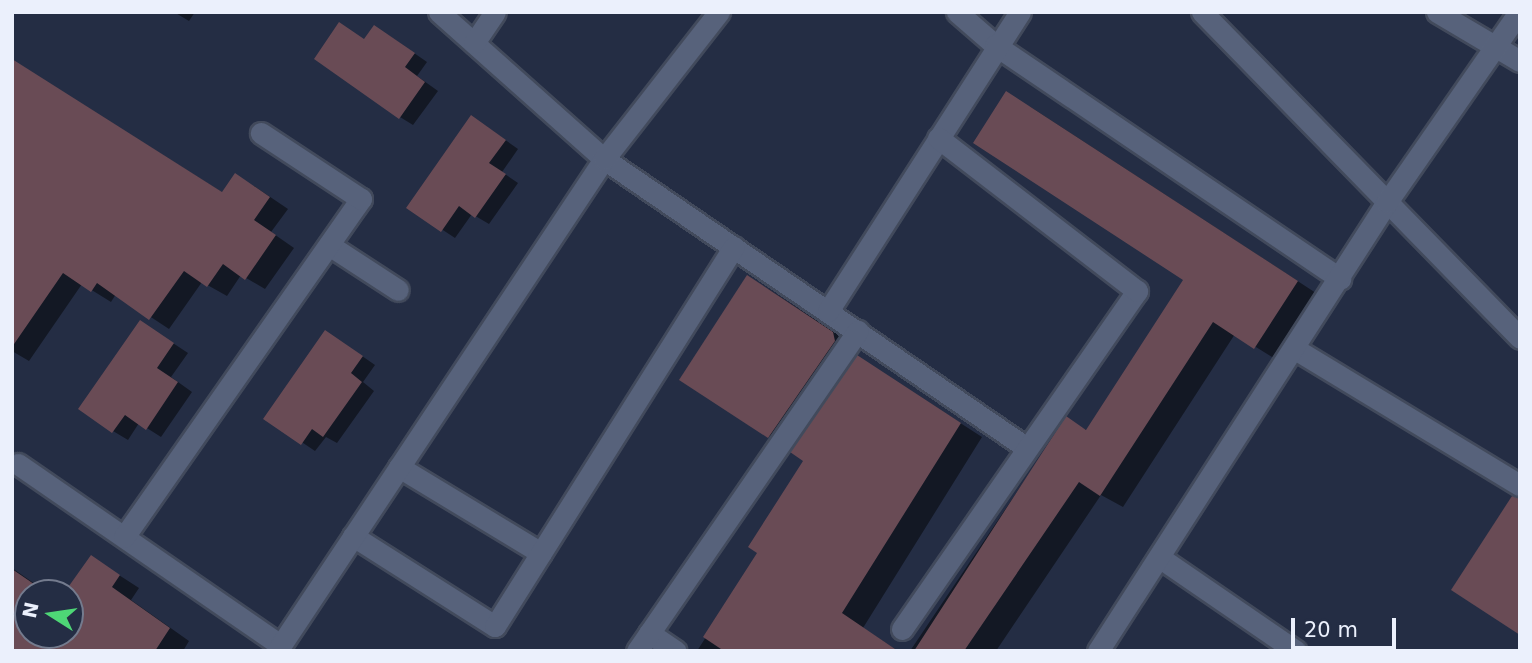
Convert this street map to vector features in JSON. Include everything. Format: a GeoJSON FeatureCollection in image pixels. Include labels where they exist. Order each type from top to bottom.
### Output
{"type":"FeatureCollection","features":[{"type":"Feature","properties":{"kind":"street"},"geometry":{"type":"LineString","coordinates":[[439,12],[604,159],[1024,446]]}},
{"type":"Feature","properties":{"kind":"street"},"geometry":{"type":"LineString","coordinates":[[474,43],[495,12]]}},
{"type":"Feature","properties":{"kind":"street"},"geometry":{"type":"LineString","coordinates":[[18,464],[279,648],[604,159],[719,12]]}},
{"type":"Feature","properties":{"kind":"street"},"geometry":{"type":"LineString","coordinates":[[957,12],[995,45],[1340,279]]}},
{"type":"Feature","properties":{"kind":"street"},"geometry":{"type":"LineString","coordinates":[[828,311],[995,45],[1020,12]]}},
{"type":"Feature","properties":{"kind":"street"},"geometry":{"type":"LineString","coordinates":[[1202,12],[1520,338]]}},
{"type":"Feature","properties":{"kind":"street"},"geometry":{"type":"LineString","coordinates":[[1437,12],[1520,61]]}},
{"type":"Feature","properties":{"kind":"street"},"geometry":{"type":"LineString","coordinates":[[1098,651],[1295,349],[1387,202],[1498,46],[1519,12]]}},
{"type":"Feature","properties":{"kind":"street"},"geometry":{"type":"LineString","coordinates":[[124,537],[361,199],[261,133]]}},
{"type":"Feature","properties":{"kind":"street"},"geometry":{"type":"LineString","coordinates":[[902,629],[1024,446],[1137,291],[939,138]]}},
{"type":"Feature","properties":{"kind":"street"},"geometry":{"type":"LineString","coordinates":[[329,245],[398,290]]}},
{"type":"Feature","properties":{"kind":"street"},"geometry":{"type":"LineString","coordinates":[[353,536],[495,626],[734,247]]}},
{"type":"Feature","properties":{"kind":"street"},"geometry":{"type":"LineString","coordinates":[[676,651],[643,642],[858,331]]}},
{"type":"Feature","properties":{"kind":"street"},"geometry":{"type":"LineString","coordinates":[[1295,349],[1520,485]]}},
{"type":"Feature","properties":{"kind":"street"},"geometry":{"type":"LineString","coordinates":[[399,467],[541,553]]}},
{"type":"Feature","properties":{"kind":"street"},"geometry":{"type":"LineString","coordinates":[[1159,557],[1296,651]]}},
{"type":"Feature","properties":{"kind":"building"},"geometry":{"type":"Polygon","coordinates":[[[339,22],[364,39],[374,25],[415,53],[405,67],[425,82],[399,119],[314,59],[339,22]]]}},
{"type":"Feature","properties":{"kind":"building"},"geometry":{"type":"Polygon","coordinates":[[[12,59],[222,192],[235,173],[270,197],[254,220],[276,235],[245,280],[223,264],[207,287],[184,271],[149,320],[97,283],[91,292],[63,273],[12,347],[12,59]]]}},
{"type":"Feature","properties":{"kind":"building"},"geometry":{"type":"Polygon","coordinates":[[[1006,91],[1298,281],[1254,349],[1213,322],[1100,496],[1079,482],[964,651],[914,651],[1066,416],[1086,430],[1183,280],[973,143],[1006,91]]]}},
{"type":"Feature","properties":{"kind":"building"},"geometry":{"type":"Polygon","coordinates":[[[471,115],[506,140],[489,163],[506,174],[475,218],[459,206],[441,232],[406,208],[471,115]]]}},
{"type":"Feature","properties":{"kind":"building"},"geometry":{"type":"Polygon","coordinates":[[[747,275],[833,332],[835,341],[768,438],[679,380],[747,275]]]}},
{"type":"Feature","properties":{"kind":"building"},"geometry":{"type":"Polygon","coordinates":[[[140,320],[174,343],[157,368],[178,382],[146,430],[125,415],[112,433],[78,409],[140,320]]]}},
{"type":"Feature","properties":{"kind":"building"},"geometry":{"type":"Polygon","coordinates":[[[325,330],[363,356],[351,373],[362,382],[323,437],[312,429],[301,445],[263,419],[325,330]]]}},
{"type":"Feature","properties":{"kind":"building"},"geometry":{"type":"Polygon","coordinates":[[[857,355],[961,423],[842,613],[898,651],[724,651],[703,637],[757,553],[748,547],[803,461],[790,452],[857,355]]]}},
{"type":"Feature","properties":{"kind":"building"},"geometry":{"type":"Polygon","coordinates":[[[1512,496],[1520,498],[1520,635],[1451,590],[1512,496]]]}},
{"type":"Feature","properties":{"kind":"building"},"geometry":{"type":"Polygon","coordinates":[[[91,555],[120,575],[112,587],[170,628],[155,651],[12,651],[12,569],[27,579],[14,579],[14,649],[84,649],[84,579],[74,579],[91,555]]]}}]}
